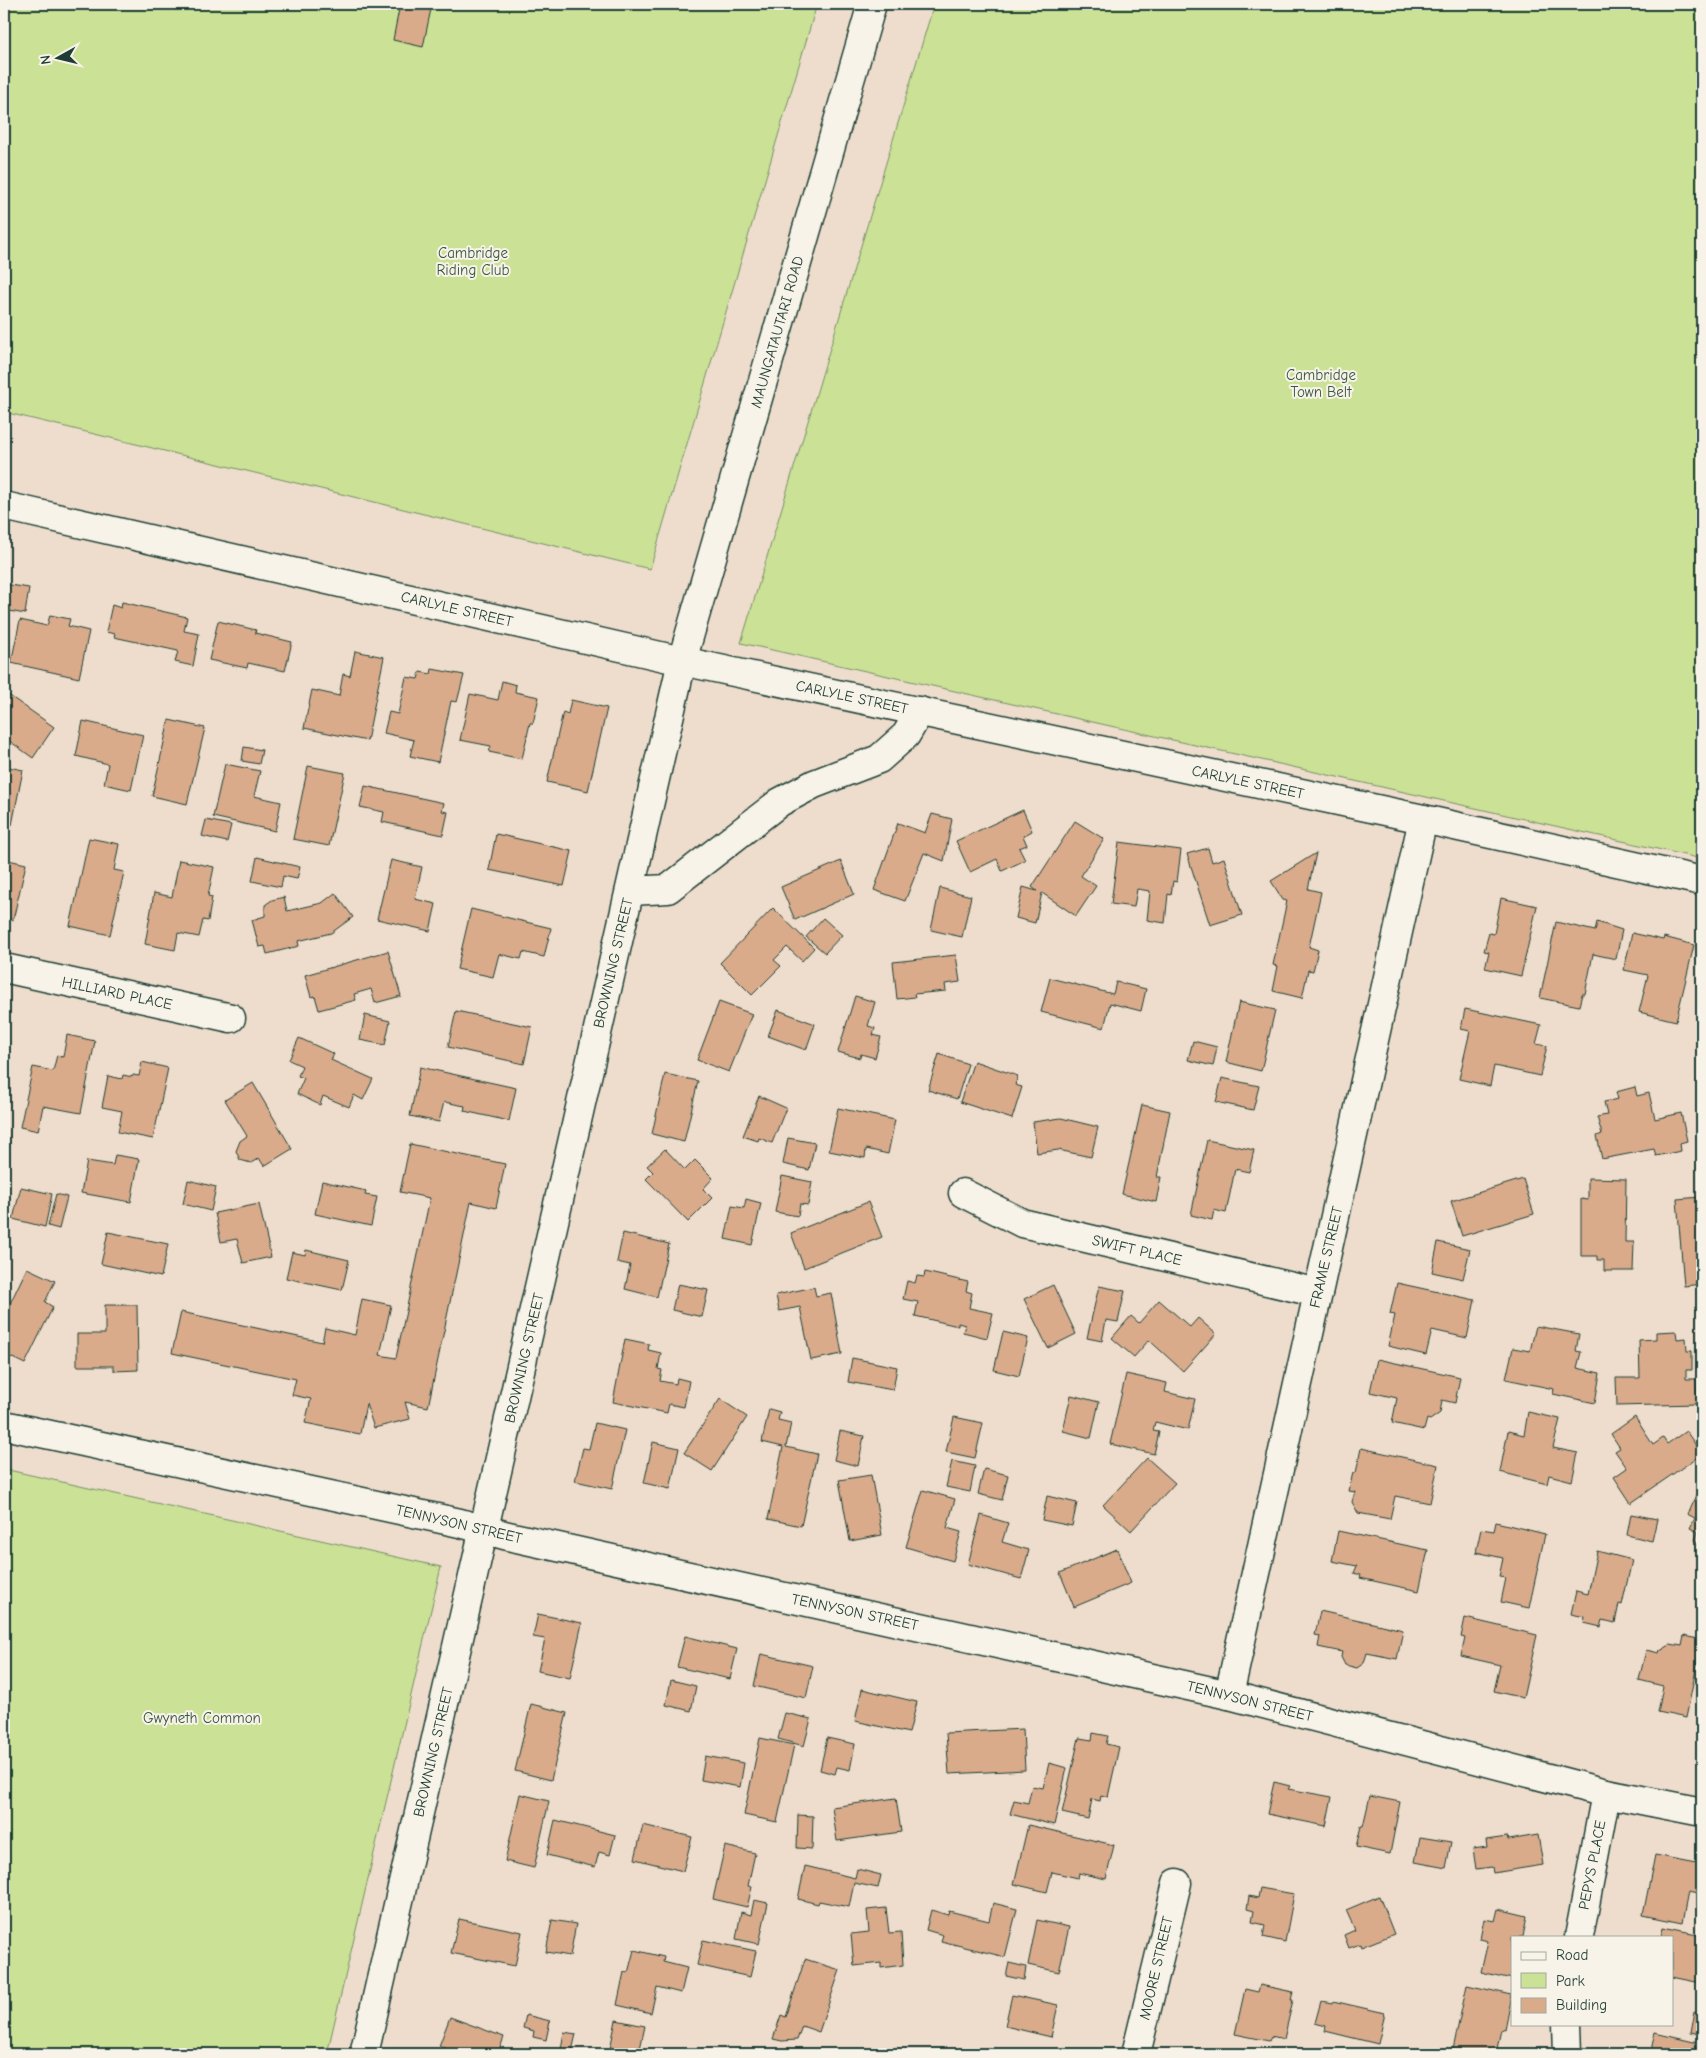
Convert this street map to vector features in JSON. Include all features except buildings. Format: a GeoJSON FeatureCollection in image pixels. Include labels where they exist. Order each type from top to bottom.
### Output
{"type":"FeatureCollection","features":[{"type":"Feature","properties":{"kind":"street","name":"MAUNGATAUTARI ROAD"},"geometry":{"type":"LineString","coordinates":[[682,661],[872,4]]}},
{"type":"Feature","properties":{"kind":"street","name":"CARLYLE STREET"},"geometry":{"type":"LineString","coordinates":[[4,506],[682,661],[1423,819],[1702,881]]}},
{"type":"Feature","properties":{"kind":"street","name":"BROWNING STREET"},"geometry":{"type":"LineString","coordinates":[[364,2054],[682,661]]}},
{"type":"Feature","properties":{"kind":"street"},"geometry":{"type":"LineString","coordinates":[[630,891],[668,889],[780,802],[814,784],[879,759],[906,735],[920,711]]}},
{"type":"Feature","properties":{"kind":"street","name":"FRAME STREET"},"geometry":{"type":"LineString","coordinates":[[1229,1695],[1423,819]]}},
{"type":"Feature","properties":{"kind":"street","name":"HILLIARD PLACE"},"geometry":{"type":"LineString","coordinates":[[4,968],[231,1018]]}},
{"type":"Feature","properties":{"kind":"street","name":"SWIFT PLACE"},"geometry":{"type":"LineString","coordinates":[[962,1193],[1022,1223],[1318,1293]]}},
{"type":"Feature","properties":{"kind":"street","name":"TENNYSON STREET"},"geometry":{"type":"LineString","coordinates":[[4,1425],[1229,1695],[1606,1793],[1702,1812]]}},
{"type":"Feature","properties":{"kind":"street","name":"PEPYS PLACE"},"geometry":{"type":"LineString","coordinates":[[1579,1936],[1606,1793]]}},
{"type":"Feature","properties":{"kind":"street","name":"MOORE STREET"},"geometry":{"type":"LineString","coordinates":[[1136,2054],[1177,1883]]}},
{"type":"Feature","properties":{"kind":"street"},"geometry":{"type":"LineString","coordinates":[[1567,2026],[1568,2054]]}},
{"type":"Feature","properties":{"kind":"green space","name":"Cambridge Riding Club"},"geometry":{"type":"Polygon","coordinates":[[[4,4],[817,4],[650,569],[4,412],[4,4]]]}},
{"type":"Feature","properties":{"kind":"green space","name":"Cambridge Town Belt"},"geometry":{"type":"Polygon","coordinates":[[[934,4],[1702,4],[1702,859],[741,643],[934,4]]]}},
{"type":"Feature","properties":{"kind":"green space","name":"Gwyneth Common"},"geometry":{"type":"Polygon","coordinates":[[[4,1469],[441,1567],[327,2054],[4,2054],[4,1469]]]}}]}
